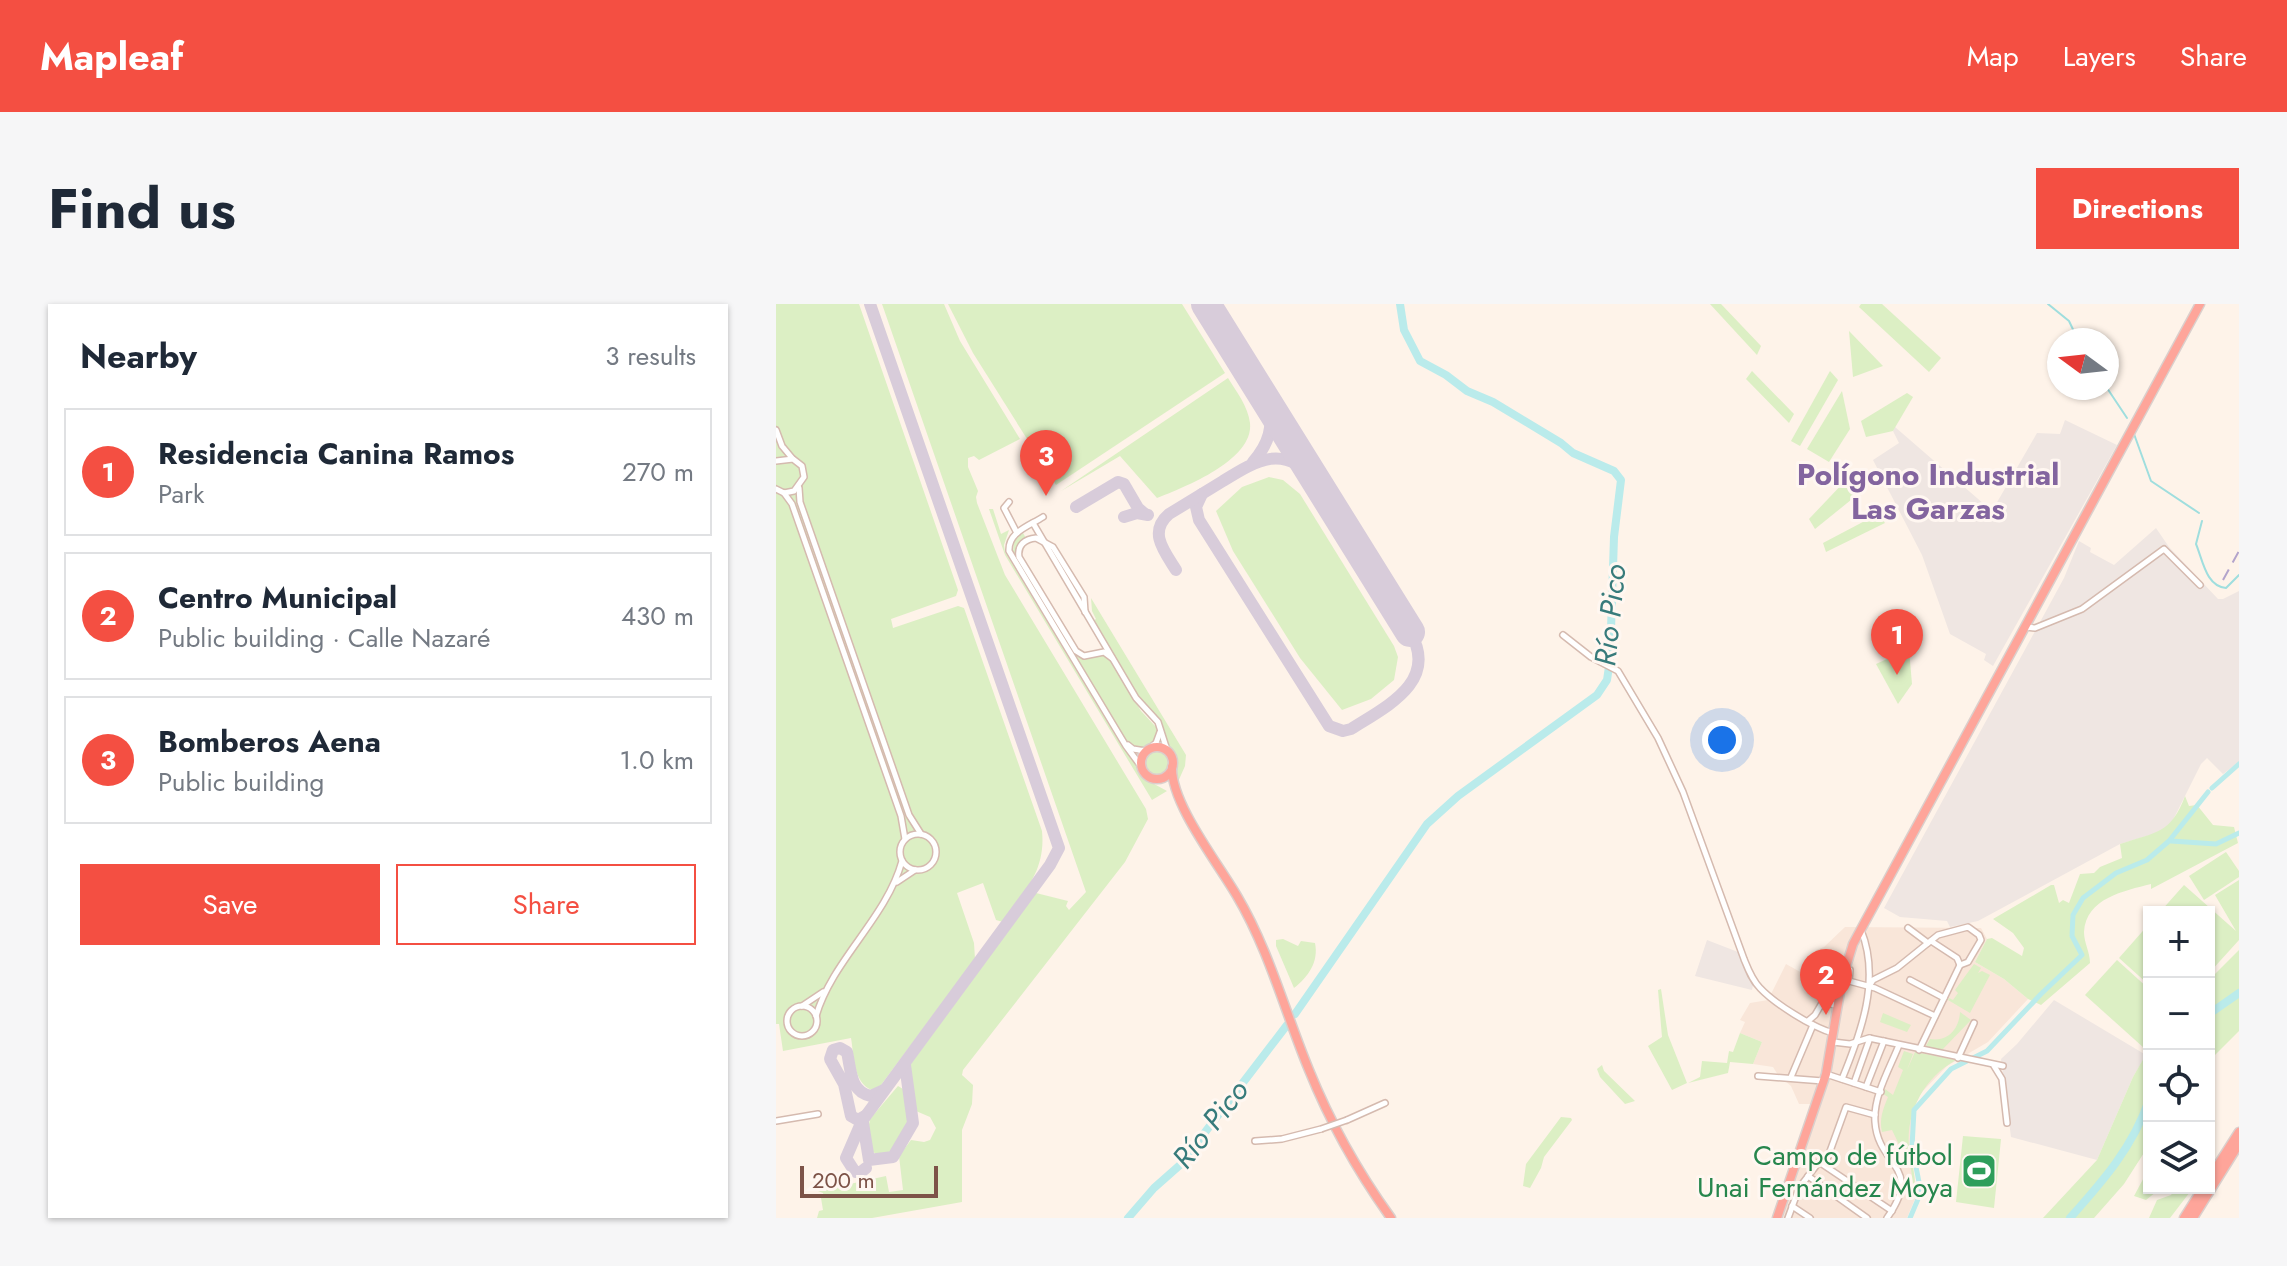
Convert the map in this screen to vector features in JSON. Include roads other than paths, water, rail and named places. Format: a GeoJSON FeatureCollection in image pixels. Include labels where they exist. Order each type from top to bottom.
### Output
{"type":"FeatureCollection","features":[{"type":"Feature","properties":{"kind":"highway"},"geometry":{"type":"LineString","coordinates":[[1778,1218],[1825,1078],[1848,955],[2200,304]]}},
{"type":"Feature","properties":{"kind":"highway"},"geometry":{"type":"LineString","coordinates":[[1176,794],[1144,774],[1140,765],[1147,750],[1158,747],[1167,750],[1172,758],[1176,794],[1249,917],[1324,1105],[1352,1159],[1391,1218]]}},
{"type":"Feature","properties":{"kind":"highway"},"geometry":{"type":"LineString","coordinates":[[1153,779],[1167,776],[1172,767]]}},
{"type":"Feature","properties":{"kind":"highway"},"geometry":{"type":"LineString","coordinates":[[2215,1170],[2239,1132]]}},
{"type":"Feature","properties":{"kind":"highway"},"geometry":{"type":"LineString","coordinates":[[2193,1218],[2239,1147]]}},
{"type":"Feature","properties":{"kind":"highway"},"geometry":{"type":"LineString","coordinates":[[2184,1218],[2199,1194]]}},
{"type":"Feature","properties":{"kind":"street"},"geometry":{"type":"LineString","coordinates":[[776,430],[782,446],[804,472],[799,488],[800,502],[909,815],[921,834],[931,840],[935,851],[932,862],[896,883]]}},
{"type":"Feature","properties":{"kind":"street"},"geometry":{"type":"LineString","coordinates":[[776,461],[793,459]]}},
{"type":"Feature","properties":{"kind":"street"},"geometry":{"type":"LineString","coordinates":[[784,493],[799,488]]}},
{"type":"Feature","properties":{"kind":"street"},"geometry":{"type":"LineString","coordinates":[[776,489],[784,493],[792,504],[901,816],[905,839],[900,850],[902,861],[896,883],[824,992],[816,1016],[817,1024],[812,1032],[803,1036],[794,1033],[788,1026],[788,1016],[794,1008],[824,992]]}},
{"type":"Feature","properties":{"kind":"street"},"geometry":{"type":"LineString","coordinates":[[1009,502],[1004,508],[1017,533]]}},
{"type":"Feature","properties":{"kind":"street"},"geometry":{"type":"LineString","coordinates":[[1043,517],[1017,533],[1009,543],[1009,551],[1140,765]]}},
{"type":"Feature","properties":{"kind":"street"},"geometry":{"type":"LineString","coordinates":[[1033,523],[1112,658],[1143,707],[1158,722],[1167,750]]}},
{"type":"Feature","properties":{"kind":"street"},"geometry":{"type":"LineString","coordinates":[[1041,539],[1023,542],[1019,547],[1019,557],[1076,651],[1084,656],[1104,652],[1112,658]]}},
{"type":"Feature","properties":{"kind":"street"},"geometry":{"type":"LineString","coordinates":[[2025,627],[2035,628],[2082,609],[2164,549],[2200,585]]}},
{"type":"Feature","properties":{"kind":"street"},"geometry":{"type":"LineString","coordinates":[[1094,653],[1099,643],[1098,635]]}},
{"type":"Feature","properties":{"kind":"street"},"geometry":{"type":"LineString","coordinates":[[1563,635],[1625,681],[1658,738],[1683,792],[1744,959],[1761,989],[1833,1038],[1850,1044],[1870,1038],[2003,1066]]}},
{"type":"Feature","properties":{"kind":"street"},"geometry":{"type":"LineString","coordinates":[[1124,741],[1133,749],[1147,750],[1158,740],[1161,731]]}},
{"type":"Feature","properties":{"kind":"street"},"geometry":{"type":"LineString","coordinates":[[905,839],[921,834]]}},
{"type":"Feature","properties":{"kind":"street"},"geometry":{"type":"LineString","coordinates":[[902,861],[917,869]]}},
{"type":"Feature","properties":{"kind":"street"},"geometry":{"type":"LineString","coordinates":[[1869,986],[1873,980],[1897,968],[1938,935],[1968,927],[1979,935],[1981,940],[1970,960],[1960,965],[1919,1050]]}},
{"type":"Feature","properties":{"kind":"street"},"geometry":{"type":"LineString","coordinates":[[1908,928],[1957,958],[1960,965]]}},
{"type":"Feature","properties":{"kind":"street"},"geometry":{"type":"LineString","coordinates":[[1842,1079],[1856,1041],[1869,986],[1869,952],[1861,929]]}},
{"type":"Feature","properties":{"kind":"street"},"geometry":{"type":"LineString","coordinates":[[1850,970],[1848,981],[1869,986],[1935,1016]]}},
{"type":"Feature","properties":{"kind":"street"},"geometry":{"type":"LineString","coordinates":[[1910,980],[1944,998]]}},
{"type":"Feature","properties":{"kind":"street"},"geometry":{"type":"LineString","coordinates":[[1823,982],[1840,989]]}},
{"type":"Feature","properties":{"kind":"street"},"geometry":{"type":"LineString","coordinates":[[1791,1077],[1810,1023],[1822,1003],[1838,1005]]}},
{"type":"Feature","properties":{"kind":"street"},"geometry":{"type":"LineString","coordinates":[[802,1006],[812,1010],[816,1016]]}},
{"type":"Feature","properties":{"kind":"street"},"geometry":{"type":"LineString","coordinates":[[1961,1058],[1974,1023]]}},
{"type":"Feature","properties":{"kind":"street"},"geometry":{"type":"LineString","coordinates":[[1854,1083],[1870,1038]]}},
{"type":"Feature","properties":{"kind":"street"},"geometry":{"type":"LineString","coordinates":[[1866,1087],[1884,1041]]}},
{"type":"Feature","properties":{"kind":"street"},"geometry":{"type":"LineString","coordinates":[[1887,1218],[1899,1199],[1902,1180],[1878,1138],[1875,1115],[1899,1045]]}},
{"type":"Feature","properties":{"kind":"street"},"geometry":{"type":"LineString","coordinates":[[1994,1065],[2002,1079],[2007,1123]]}},
{"type":"Feature","properties":{"kind":"street"},"geometry":{"type":"LineString","coordinates":[[1758,1076],[1842,1079],[1881,1092]]}},
{"type":"Feature","properties":{"kind":"street"},"geometry":{"type":"LineString","coordinates":[[1255,1141],[1282,1139],[1321,1129],[1385,1103]]}},
{"type":"Feature","properties":{"kind":"street"},"geometry":{"type":"LineString","coordinates":[[1788,1218],[1798,1190],[1822,1164],[1846,1107],[1875,1115]]}},
{"type":"Feature","properties":{"kind":"street"},"geometry":{"type":"LineString","coordinates":[[776,1121],[818,1114]]}},
{"type":"Feature","properties":{"kind":"street"},"geometry":{"type":"LineString","coordinates":[[1822,1164],[1892,1211]]}},
{"type":"Feature","properties":{"kind":"street"},"geometry":{"type":"LineString","coordinates":[[1808,1176],[1867,1218]]}},
{"type":"Feature","properties":{"kind":"street"},"geometry":{"type":"LineString","coordinates":[[1792,1206],[1810,1218]]}},
{"type":"Feature","properties":{"kind":"waterway","name":"Río Pico"},"geometry":{"type":"LineString","coordinates":[[1295,1014],[1427,824],[1458,796],[1597,695],[1607,680],[1610,660],[1614,537],[1621,480],[1614,471],[1573,453],[1493,402],[1467,391],[1420,361],[1404,330],[1400,304]]}},
{"type":"Feature","properties":{"kind":"waterway"},"geometry":{"type":"LineString","coordinates":[[2048,304],[2069,321],[2072,328]]}},
{"type":"Feature","properties":{"kind":"waterway"},"geometry":{"type":"LineString","coordinates":[[2115,400],[2127,418]]}},
{"type":"Feature","properties":{"kind":"waterway"},"geometry":{"type":"LineString","coordinates":[[2134,434],[2151,481],[2199,513]]}},
{"type":"Feature","properties":{"kind":"waterway"},"geometry":{"type":"LineString","coordinates":[[2202,521],[2196,544],[2210,578],[2226,588],[2239,575]]}},
{"type":"Feature","properties":{"kind":"waterway"},"geometry":{"type":"LineString","coordinates":[[2212,788],[2239,764]]}},
{"type":"Feature","properties":{"kind":"waterway"},"geometry":{"type":"LineString","coordinates":[[1910,1218],[1921,1192],[1912,1147],[1914,1110],[1951,1069],[1987,1051],[2082,955],[2072,936],[2073,915],[2083,898],[2116,873],[2147,860],[2169,841],[2208,792]]}},
{"type":"Feature","properties":{"kind":"waterway"},"geometry":{"type":"LineString","coordinates":[[2171,841],[2216,844],[2239,833]]}},
{"type":"Feature","properties":{"kind":"waterway"},"geometry":{"type":"LineString","coordinates":[[2215,1010],[2239,993]]}},
{"type":"Feature","properties":{"kind":"waterway","name":"Río Pico"},"geometry":{"type":"LineString","coordinates":[[1128,1218],[1154,1188],[1180,1165],[1287,1025]]}},
{"type":"Feature","properties":{"kind":"waterway"},"geometry":{"type":"LineString","coordinates":[[2070,1218],[2126,1148],[2143,1115]]}},
{"type":"Feature","properties":{"kind":"railway"},"geometry":{"type":"LineString","coordinates":[[2223,580],[2239,551]]}},
{"type":"Feature","properties":{"kind":"place","name":"Bomberos Aena"},"geometry":{"type":"Point","coordinates":[1046,496]}},
{"type":"Feature","properties":{"kind":"place","name":"Residencia Canina Ramos"},"geometry":{"type":"Point","coordinates":[1897,675]}},
{"type":"Feature","properties":{"kind":"place","name":"Centro Municipal"},"geometry":{"type":"Point","coordinates":[1826,1015]}},
{"type":"Feature","properties":{"kind":"place","name":"Campo de fútbol Unai Fernández Moya"},"geometry":{"type":"Point","coordinates":[1979,1171]}},
{"type":"Feature","properties":{"kind":"district","name":"Polígono Industrial Las Garzas"},"geometry":{"type":"Point","coordinates":[1928,491]}}]}
